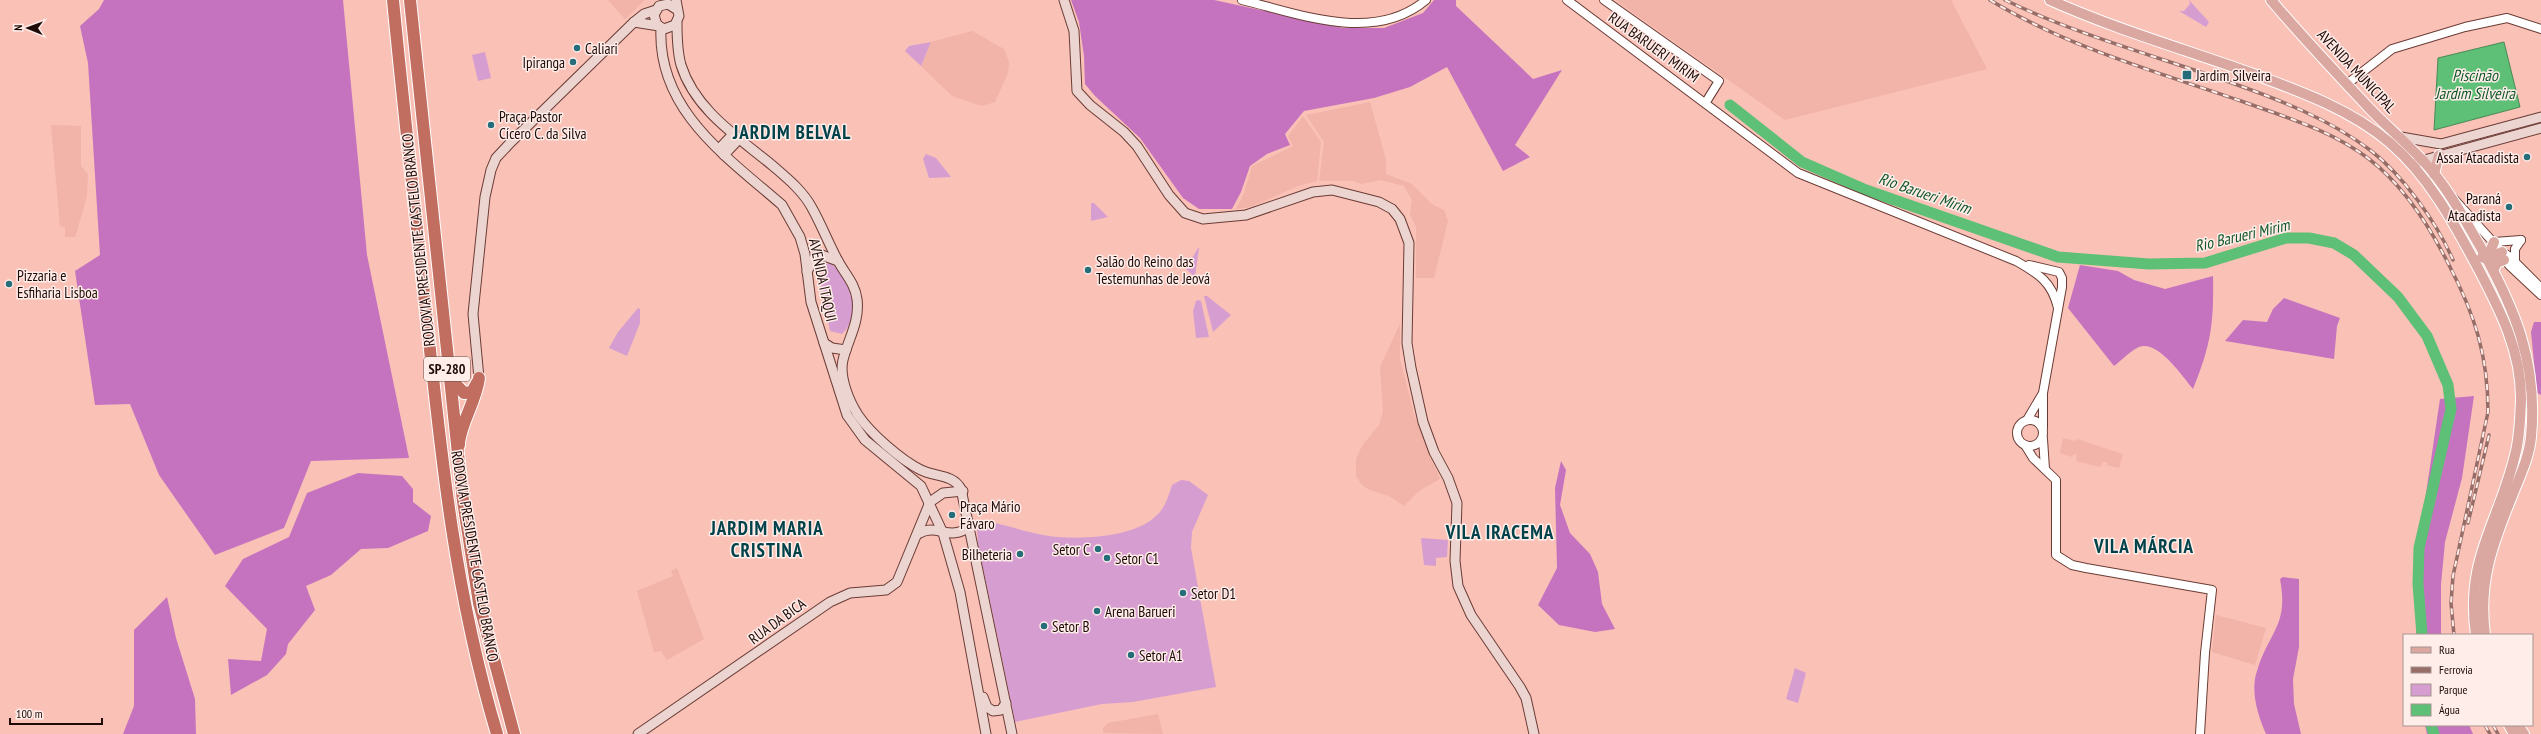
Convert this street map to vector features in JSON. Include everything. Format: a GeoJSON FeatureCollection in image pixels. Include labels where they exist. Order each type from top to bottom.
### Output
{"type":"FeatureCollection","features":[{"type":"Feature","properties":{"kind":"highway","name":"RODOVIA PRESIDENTE CASTELO BRANCO"},"geometry":{"type":"LineString","coordinates":[[393,0],[446,497],[467,618],[478,668],[497,734]]}},
{"type":"Feature","properties":{"kind":"highway","name":"RODOVIA PRESIDENTE CASTELO BRANCO"},"geometry":{"type":"LineString","coordinates":[[410,0],[448,376],[459,468],[479,603],[514,734]]}},
{"type":"Feature","properties":{"kind":"highway"},"geometry":{"type":"LineString","coordinates":[[448,376],[460,391],[468,394],[475,390],[479,378]]}},
{"type":"Feature","properties":{"kind":"highway"},"geometry":{"type":"LineString","coordinates":[[459,468],[459,442],[476,396],[479,378]]}},
{"type":"Feature","properties":{"kind":"main road"},"geometry":{"type":"LineString","coordinates":[[1059,0],[1074,42]]}},
{"type":"Feature","properties":{"kind":"main road"},"geometry":{"type":"LineString","coordinates":[[1064,0],[1074,31],[1077,91],[1090,105],[1124,132],[1137,146],[1169,195],[1185,213],[1203,218],[1246,215],[1308,193],[1332,190],[1379,202],[1392,209],[1400,218],[1409,243],[1407,343],[1410,368],[1423,422],[1434,452],[1448,478],[1457,503],[1455,561],[1458,586],[1471,615],[1523,693],[1534,734]]}},
{"type":"Feature","properties":{"kind":"main road"},"geometry":{"type":"LineString","coordinates":[[2050,0],[2143,36],[2238,68],[2317,100],[2354,118],[2390,143],[2408,161],[2432,190],[2469,250],[2505,322],[2519,375],[2520,409],[2516,452],[2480,552],[2476,571],[2474,600],[2476,634]]}},
{"type":"Feature","properties":{"kind":"main road","name":"AVENIDA MUNICIPAL"},"geometry":{"type":"LineString","coordinates":[[2271,0],[2347,84],[2389,127],[2401,137],[2434,174],[2450,197],[2487,259],[2516,318],[2526,348],[2531,378],[2533,408],[2531,440],[2524,467],[2490,552],[2484,580],[2485,634]]}},
{"type":"Feature","properties":{"kind":"main road"},"geometry":{"type":"LineString","coordinates":[[660,5],[654,20],[660,27]]}},
{"type":"Feature","properties":{"kind":"main road"},"geometry":{"type":"LineString","coordinates":[[479,378],[473,314],[485,197],[491,170],[496,158],[570,87],[634,22],[644,14],[660,5],[676,5],[678,16],[677,22],[668,29],[634,22]]}},
{"type":"Feature","properties":{"kind":"main road","name":"AVENIDA ITAQUI"},"geometry":{"type":"LineString","coordinates":[[677,22],[680,64],[697,98],[712,115],[783,174],[803,195],[838,261],[852,281],[858,308],[855,326],[842,362],[843,377],[859,415],[880,439],[920,470],[955,481],[963,491]]}},
{"type":"Feature","properties":{"kind":"main road","name":"AVENIDA ITAQUI"},"geometry":{"type":"LineString","coordinates":[[660,27],[662,60],[671,85],[688,115],[722,152],[782,205],[800,238],[811,302],[842,403],[852,424],[874,447],[916,481],[930,502],[943,533],[960,592],[986,734]]}},
{"type":"Feature","properties":{"kind":"main road"},"geometry":{"type":"LineString","coordinates":[[2401,137],[2441,144],[2541,117]]}},
{"type":"Feature","properties":{"kind":"main road"},"geometry":{"type":"LineString","coordinates":[[2389,127],[2390,143]]}},
{"type":"Feature","properties":{"kind":"main road"},"geometry":{"type":"LineString","coordinates":[[2408,161],[2423,161],[2439,155],[2541,128]]}},
{"type":"Feature","properties":{"kind":"main road"},"geometry":{"type":"LineString","coordinates":[[722,152],[737,136]]}},
{"type":"Feature","properties":{"kind":"main road"},"geometry":{"type":"LineString","coordinates":[[2434,174],[2439,155]]}},
{"type":"Feature","properties":{"kind":"main road"},"geometry":{"type":"LineString","coordinates":[[2487,259],[2494,242]]}},
{"type":"Feature","properties":{"kind":"main road"},"geometry":{"type":"LineString","coordinates":[[2469,250],[2487,259],[2503,256]]}},
{"type":"Feature","properties":{"kind":"main road"},"geometry":{"type":"LineString","coordinates":[[807,272],[814,258],[819,254],[838,261]]}},
{"type":"Feature","properties":{"kind":"main road"},"geometry":{"type":"LineString","coordinates":[[2493,270],[2496,263],[2503,256]]}},
{"type":"Feature","properties":{"kind":"main road"},"geometry":{"type":"LineString","coordinates":[[2505,322],[2516,318]]}},
{"type":"Feature","properties":{"kind":"main road"},"geometry":{"type":"LineString","coordinates":[[824,343],[832,348],[846,350]]}},
{"type":"Feature","properties":{"kind":"main road"},"geometry":{"type":"LineString","coordinates":[[2519,375],[2525,386],[2526,431],[2531,440]]}},
{"type":"Feature","properties":{"kind":"main road"},"geometry":{"type":"LineString","coordinates":[[930,502],[943,493],[963,491],[1012,734]]}},
{"type":"Feature","properties":{"kind":"main road","name":"RUA DA BICA"},"geometry":{"type":"LineString","coordinates":[[638,734],[830,602],[850,593],[881,591],[891,587],[902,573],[930,502]]}},
{"type":"Feature","properties":{"kind":"main road"},"geometry":{"type":"LineString","coordinates":[[918,534],[929,529],[943,533],[958,534],[970,526]]}},
{"type":"Feature","properties":{"kind":"main road"},"geometry":{"type":"LineString","coordinates":[[978,691],[991,710],[1001,710],[1006,703]]}},
{"type":"Feature","properties":{"kind":"street"},"geometry":{"type":"LineString","coordinates":[[1242,0],[1326,20],[1367,24],[1406,14],[1426,0]]}},
{"type":"Feature","properties":{"kind":"street","name":"RUA BARUERI MIRIM"},"geometry":{"type":"LineString","coordinates":[[1567,0],[1706,102],[1789,168],[1808,179],[2016,261]]}},
{"type":"Feature","properties":{"kind":"street"},"geometry":{"type":"LineString","coordinates":[[1604,0],[1719,81],[1706,102]]}},
{"type":"Feature","properties":{"kind":"street"},"geometry":{"type":"LineString","coordinates":[[2347,84],[2392,49],[2465,27],[2507,18],[2541,29]]}},
{"type":"Feature","properties":{"kind":"street"},"geometry":{"type":"LineString","coordinates":[[2450,197],[2461,204],[2494,242],[2503,256],[2541,295]]}},
{"type":"Feature","properties":{"kind":"street"},"geometry":{"type":"LineString","coordinates":[[2494,242],[2521,240],[2515,249],[2515,262]]}},
{"type":"Feature","properties":{"kind":"street"},"geometry":{"type":"LineString","coordinates":[[2503,256],[2515,262],[2541,288]]}},
{"type":"Feature","properties":{"kind":"street"},"geometry":{"type":"LineString","coordinates":[[2016,261],[2033,271],[2049,285],[2055,294],[2058,308]]}},
{"type":"Feature","properties":{"kind":"street"},"geometry":{"type":"LineString","coordinates":[[2016,261],[2058,272],[2062,278],[2062,287],[2043,393],[2042,439],[2045,469]]}},
{"type":"Feature","properties":{"kind":"street"},"geometry":{"type":"LineString","coordinates":[[2043,393],[2027,420],[2019,426],[2017,436],[2033,458],[2056,480],[2056,555],[2072,565],[2212,590],[2200,731]]}},
{"type":"Feature","properties":{"kind":"street"},"geometry":{"type":"LineString","coordinates":[[2027,420],[2035,420],[2043,428]]}},
{"type":"Feature","properties":{"kind":"street"},"geometry":{"type":"LineString","coordinates":[[2025,445],[2033,446],[2042,439]]}},
{"type":"Feature","properties":{"kind":"shaded area"},"geometry":{"type":"Polygon","coordinates":[[[104,0],[343,0],[367,255],[409,458],[311,461],[284,528],[215,555],[159,475],[130,404],[95,405],[75,271],[100,255],[88,63],[80,26],[99,9],[104,0]]]}},
{"type":"Feature","properties":{"kind":"shaded area"},"geometry":{"type":"Polygon","coordinates":[[[608,0],[645,0],[625,19],[608,0]]]}},
{"type":"Feature","properties":{"kind":"shaded area"},"geometry":{"type":"Polygon","coordinates":[[[1071,0],[1214,0],[1343,28],[1384,28],[1423,13],[1434,0],[1456,0],[1456,6],[1533,79],[1562,70],[1515,145],[1530,157],[1503,171],[1447,67],[1410,87],[1374,98],[1304,111],[1285,134],[1290,145],[1267,154],[1250,166],[1241,192],[1232,209],[1199,209],[1183,198],[1140,138],[1095,96],[1085,84],[1084,56],[1079,22],[1071,0]]]}},
{"type":"Feature","properties":{"kind":"shaded area"},"geometry":{"type":"Polygon","coordinates":[[[1615,0],[1951,0],[1987,69],[1785,120],[1615,0]]]}},
{"type":"Feature","properties":{"kind":"shaded area"},"geometry":{"type":"Polygon","coordinates":[[[972,31],[1004,49],[1009,62],[1008,73],[995,102],[982,106],[952,96],[921,66],[931,42],[972,31]]]}},
{"type":"Feature","properties":{"kind":"shaded area"},"geometry":{"type":"Polygon","coordinates":[[[1370,102],[1386,160],[1386,174],[1412,184],[1433,205],[1444,210],[1448,221],[1434,278],[1416,278],[1416,227],[1410,215],[1412,200],[1404,186],[1381,180],[1361,184],[1354,181],[1319,181],[1324,142],[1306,115],[1370,102]]]}},
{"type":"Feature","properties":{"kind":"shaded area"},"geometry":{"type":"Polygon","coordinates":[[[1303,116],[1321,142],[1317,181],[1298,186],[1251,207],[1236,209],[1244,193],[1252,166],[1293,146],[1288,136],[1303,116]]]}},
{"type":"Feature","properties":{"kind":"shaded area"},"geometry":{"type":"Polygon","coordinates":[[[51,125],[81,126],[81,166],[88,174],[87,197],[75,237],[65,237],[65,227],[60,226],[51,125]]]}},
{"type":"Feature","properties":{"kind":"shaded area"},"geometry":{"type":"Polygon","coordinates":[[[2080,265],[2118,271],[2134,280],[2165,289],[2213,276],[2212,321],[2208,346],[2193,389],[2169,360],[2154,349],[2146,346],[2139,347],[2129,353],[2114,366],[2068,308],[2080,265]]]}},
{"type":"Feature","properties":{"kind":"shaded area"},"geometry":{"type":"Polygon","coordinates":[[[2284,298],[2340,318],[2337,326],[2334,359],[2225,341],[2243,320],[2267,322],[2273,309],[2284,298]]]}},
{"type":"Feature","properties":{"kind":"shaded area"},"geometry":{"type":"Polygon","coordinates":[[[2534,322],[2541,322],[2541,395],[2537,393],[2531,332],[2534,322]]]}},
{"type":"Feature","properties":{"kind":"shaded area"},"geometry":{"type":"Polygon","coordinates":[[[1400,324],[1400,359],[1414,414],[1440,479],[1419,491],[1404,506],[1391,497],[1368,489],[1362,485],[1356,476],[1356,459],[1362,446],[1379,425],[1383,412],[1380,367],[1400,324]]]}},
{"type":"Feature","properties":{"kind":"shaded area"},"geometry":{"type":"Polygon","coordinates":[[[2474,396],[2462,478],[2445,542],[2441,584],[2441,634],[2416,634],[2416,561],[2440,399],[2474,396]]]}},
{"type":"Feature","properties":{"kind":"shaded area"},"geometry":{"type":"Polygon","coordinates":[[[2063,438],[2075,441],[2077,439],[2123,454],[2119,468],[2107,465],[2107,462],[2103,462],[2100,467],[2076,461],[2077,455],[2073,454],[2072,457],[2060,453],[2063,438]]]}},
{"type":"Feature","properties":{"kind":"shaded area"},"geometry":{"type":"Polygon","coordinates":[[[1561,461],[1566,470],[1560,505],[1570,533],[1590,554],[1598,572],[1602,604],[1615,629],[1595,632],[1559,625],[1538,605],[1557,568],[1555,488],[1561,461]]]}},
{"type":"Feature","properties":{"kind":"shaded area"},"geometry":{"type":"Polygon","coordinates":[[[358,473],[402,476],[413,489],[413,502],[431,516],[428,531],[388,548],[361,549],[331,575],[306,586],[315,610],[288,644],[286,654],[267,675],[231,695],[228,659],[261,661],[267,629],[225,586],[243,559],[289,537],[307,493],[358,473]]]}},
{"type":"Feature","properties":{"kind":"shaded area"},"geometry":{"type":"Polygon","coordinates":[[[677,568],[704,639],[667,660],[661,651],[654,652],[637,591],[673,576],[671,571],[677,568]]]}},
{"type":"Feature","properties":{"kind":"shaded area"},"geometry":{"type":"Polygon","coordinates":[[[2283,577],[2299,579],[2299,647],[2293,679],[2294,704],[2301,734],[2266,734],[2260,719],[2254,687],[2257,671],[2262,657],[2280,618],[2282,595],[2280,579],[2283,577]]]}},
{"type":"Feature","properties":{"kind":"shaded area"},"geometry":{"type":"Polygon","coordinates":[[[167,597],[176,638],[195,699],[196,734],[123,734],[134,706],[134,630],[167,597]]]}},
{"type":"Feature","properties":{"kind":"shaded area"},"geometry":{"type":"Polygon","coordinates":[[[2216,615],[2266,628],[2255,665],[2212,652],[2216,615]]]}},
{"type":"Feature","properties":{"kind":"shaded area"},"geometry":{"type":"Polygon","coordinates":[[[1158,714],[1163,734],[1103,733],[1103,728],[1108,723],[1158,714]]]}},
{"type":"Feature","properties":{"kind":"shaded area"},"geometry":{"type":"Polygon","coordinates":[[[2425,726],[2469,726],[2473,734],[2427,734],[2425,726]]]}},
{"type":"Feature","properties":{"kind":"green space"},"geometry":{"type":"Polygon","coordinates":[[[2189,0],[2209,22],[2206,27],[2179,11],[2184,11],[2190,4],[2189,0]]]}},
{"type":"Feature","properties":{"kind":"green space"},"geometry":{"type":"Polygon","coordinates":[[[931,42],[921,66],[905,51],[909,46],[931,42]]]}},
{"type":"Feature","properties":{"kind":"green space"},"geometry":{"type":"Polygon","coordinates":[[[485,52],[491,78],[478,81],[472,55],[485,52]]]}},
{"type":"Feature","properties":{"kind":"green space"},"geometry":{"type":"Polygon","coordinates":[[[926,154],[936,158],[951,177],[929,178],[923,159],[926,154]]]}},
{"type":"Feature","properties":{"kind":"green space"},"geometry":{"type":"Polygon","coordinates":[[[1091,203],[1094,203],[1108,217],[1091,221],[1091,203]]]}},
{"type":"Feature","properties":{"kind":"green space"},"geometry":{"type":"Polygon","coordinates":[[[1199,248],[1195,277],[1186,269],[1199,248]]]}},
{"type":"Feature","properties":{"kind":"green space"},"geometry":{"type":"Polygon","coordinates":[[[830,262],[843,277],[848,287],[853,306],[849,326],[842,334],[830,331],[821,286],[823,266],[830,262]]]}},
{"type":"Feature","properties":{"kind":"green space"},"geometry":{"type":"Polygon","coordinates":[[[1204,296],[1207,296],[1231,315],[1213,332],[1204,296]]]}},
{"type":"Feature","properties":{"kind":"green space"},"geometry":{"type":"Polygon","coordinates":[[[1196,301],[1201,301],[1209,337],[1196,338],[1193,311],[1196,301]]]}},
{"type":"Feature","properties":{"kind":"green space"},"geometry":{"type":"Polygon","coordinates":[[[638,308],[640,309],[640,323],[627,356],[609,348],[618,332],[638,308]]]}},
{"type":"Feature","properties":{"kind":"green space","name":"Arena Barueri"},"geometry":{"type":"Polygon","coordinates":[[[1181,480],[1189,481],[1208,495],[1192,532],[1191,548],[1216,687],[1133,702],[1102,704],[1015,722],[978,544],[977,529],[983,523],[990,522],[1049,536],[1075,538],[1106,536],[1121,533],[1135,529],[1147,523],[1157,515],[1168,497],[1172,485],[1181,480]]]}},
{"type":"Feature","properties":{"kind":"green space"},"geometry":{"type":"Polygon","coordinates":[[[1421,538],[1448,540],[1447,557],[1436,558],[1436,566],[1424,565],[1421,538]]]}},
{"type":"Feature","properties":{"kind":"green space"},"geometry":{"type":"Polygon","coordinates":[[[1795,668],[1806,673],[1798,703],[1786,699],[1795,668]]]}},
{"type":"Feature","properties":{"kind":"water","name":"Piscinão Jardim Silveira"},"geometry":{"type":"Polygon","coordinates":[[[2504,42],[2520,107],[2434,130],[2438,58],[2504,42]]]}},
{"type":"Feature","properties":{"kind":"waterway","name":"Rio Barueri Mirim"},"geometry":{"type":"LineString","coordinates":[[1730,105],[1802,162],[1866,190],[2058,257],[2149,264],[2205,263],[2286,238],[2309,238],[2334,243],[2354,255],[2398,297],[2427,336],[2448,385],[2451,409],[2419,548],[2418,584],[2422,634]]}},
{"type":"Feature","properties":{"kind":"waterway","name":"Rio Barueri Mirim"},"geometry":{"type":"LineString","coordinates":[[2431,726],[2434,734]]}},
{"type":"Feature","properties":{"kind":"railway"},"geometry":{"type":"LineString","coordinates":[[1990,0],[2019,17],[2081,45],[2145,69],[2241,101],[2323,132],[2369,159],[2393,181],[2415,208],[2442,251],[2466,301],[2478,336],[2486,372],[2488,412],[2453,576],[2451,603],[2454,634]]}},
{"type":"Feature","properties":{"kind":"railway"},"geometry":{"type":"LineString","coordinates":[[2005,0],[2032,13],[2088,35],[2268,96],[2304,111],[2338,129],[2370,150],[2382,160],[2407,186],[2438,231],[2453,260]]}},
{"type":"Feature","properties":{"kind":"railway"},"geometry":{"type":"LineString","coordinates":[[2468,523],[2489,435]]}},
{"type":"Feature","properties":{"kind":"railway"},"geometry":{"type":"LineString","coordinates":[[2486,726],[2490,734]]}},
{"type":"Feature","properties":{"kind":"railway"},"geometry":{"type":"LineString","coordinates":[[2494,726],[2498,734]]}},
{"type":"Feature","properties":{"kind":"place","name":"Caliari"},"geometry":{"type":"Point","coordinates":[577,48]}},
{"type":"Feature","properties":{"kind":"place","name":"Ipiranga"},"geometry":{"type":"Point","coordinates":[573,62]}},
{"type":"Feature","properties":{"kind":"place","name":"Jardim Silveira"},"geometry":{"type":"Point","coordinates":[2187,75]}},
{"type":"Feature","properties":{"kind":"place","name":"Praça Pastor Cícero C. da Silva"},"geometry":{"type":"Point","coordinates":[491,125]}},
{"type":"Feature","properties":{"kind":"place","name":"Assaí Atacadista"},"geometry":{"type":"Point","coordinates":[2527,157]}},
{"type":"Feature","properties":{"kind":"place","name":"Paraná Atacadista"},"geometry":{"type":"Point","coordinates":[2509,207]}},
{"type":"Feature","properties":{"kind":"place","name":"Salão do Reino das Testemunhas de Jeová"},"geometry":{"type":"Point","coordinates":[1088,270]}},
{"type":"Feature","properties":{"kind":"place","name":"Pizzaria e Esfiharia Lisboa"},"geometry":{"type":"Point","coordinates":[9,284]}},
{"type":"Feature","properties":{"kind":"place","name":"Praça Mário Fávaro"},"geometry":{"type":"Point","coordinates":[952,515]}},
{"type":"Feature","properties":{"kind":"place","name":"Setor C"},"geometry":{"type":"Point","coordinates":[1098,549]}},
{"type":"Feature","properties":{"kind":"place","name":"Bilheteria"},"geometry":{"type":"Point","coordinates":[1020,554]}},
{"type":"Feature","properties":{"kind":"place","name":"Setor C1"},"geometry":{"type":"Point","coordinates":[1107,558]}},
{"type":"Feature","properties":{"kind":"place","name":"Setor D1"},"geometry":{"type":"Point","coordinates":[1183,593]}},
{"type":"Feature","properties":{"kind":"place","name":"Arena Barueri"},"geometry":{"type":"Point","coordinates":[1097,611]}},
{"type":"Feature","properties":{"kind":"place","name":"Setor B"},"geometry":{"type":"Point","coordinates":[1044,626]}},
{"type":"Feature","properties":{"kind":"place","name":"Setor A1"},"geometry":{"type":"Point","coordinates":[1131,655]}},
{"type":"Feature","properties":{"kind":"district","name":"JARDIM BELVAL"},"geometry":{"type":"Point","coordinates":[792,132]}},
{"type":"Feature","properties":{"kind":"district","name":"VILA IRACEMA"},"geometry":{"type":"Point","coordinates":[1500,532]}},
{"type":"Feature","properties":{"kind":"district","name":"JARDIM MARIA CRISTINA"},"geometry":{"type":"Point","coordinates":[767,539]}},
{"type":"Feature","properties":{"kind":"district","name":"VILA MÁRCIA"},"geometry":{"type":"Point","coordinates":[2144,546]}}]}
